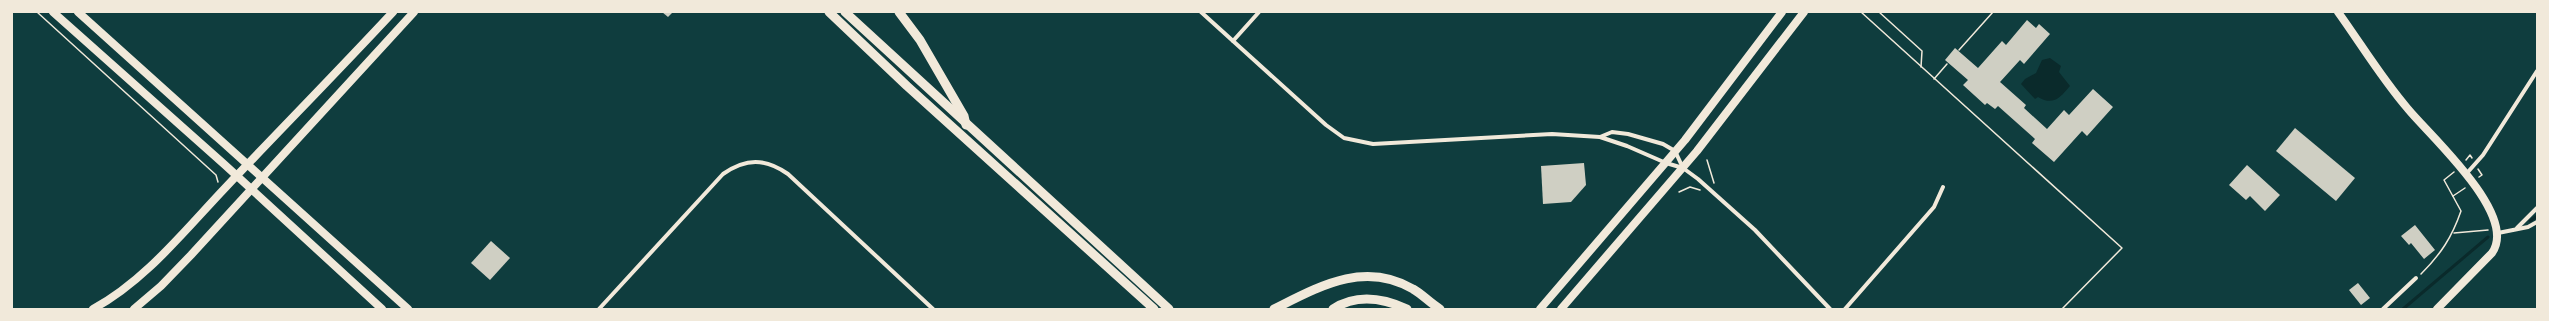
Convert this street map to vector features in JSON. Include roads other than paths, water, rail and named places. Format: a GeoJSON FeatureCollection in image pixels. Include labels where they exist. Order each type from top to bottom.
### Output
{"type":"FeatureCollection","features":[{"type":"Feature","properties":{"kind":"highway"},"geometry":{"type":"LineString","coordinates":[[829,12],[907,86],[1154,309]]}},
{"type":"Feature","properties":{"kind":"highway"},"geometry":{"type":"LineString","coordinates":[[845,12],[966,125],[1169,309]]}},
{"type":"Feature","properties":{"kind":"highway"},"geometry":{"type":"LineString","coordinates":[[899,12],[920,40],[964,116],[966,125]]}},
{"type":"Feature","properties":{"kind":"highway"},"geometry":{"type":"LineString","coordinates":[[1274,309],[1325,284],[1346,277],[1369,275],[1392,280],[1413,289],[1438,308]]}},
{"type":"Feature","properties":{"kind":"highway"},"geometry":{"type":"LineString","coordinates":[[1333,309],[1356,299],[1370,298],[1388,302],[1407,309]]}},
{"type":"Feature","properties":{"kind":"main road"},"geometry":{"type":"LineString","coordinates":[[53,12],[237,175],[251,190],[382,309]]}},
{"type":"Feature","properties":{"kind":"main road"},"geometry":{"type":"LineString","coordinates":[[78,12],[408,309]]}},
{"type":"Feature","properties":{"kind":"main road"},"geometry":{"type":"LineString","coordinates":[[93,309],[136,279],[393,12]]}},
{"type":"Feature","properties":{"kind":"main road"},"geometry":{"type":"LineString","coordinates":[[134,309],[166,281],[414,12]]}},
{"type":"Feature","properties":{"kind":"main road"},"geometry":{"type":"LineString","coordinates":[[1540,309],[1666,163],[1782,12]]}},
{"type":"Feature","properties":{"kind":"main road"},"geometry":{"type":"LineString","coordinates":[[1560,309],[1683,168],[1804,12]]}},
{"type":"Feature","properties":{"kind":"main road"},"geometry":{"type":"LineString","coordinates":[[2338,12],[2408,110],[2467,173],[2498,233],[2498,243],[2492,253],[2437,309]]}},
{"type":"Feature","properties":{"kind":"street"},"geometry":{"type":"LineString","coordinates":[[1201,12],[1326,124],[1344,138],[1359,142],[1391,143],[1552,134],[1600,137],[1653,156],[1666,163],[1683,168],[1718,195],[1755,230],[1830,309]]}},
{"type":"Feature","properties":{"kind":"street"},"geometry":{"type":"LineString","coordinates":[[1233,41],[1259,12]]}},
{"type":"Feature","properties":{"kind":"street"},"geometry":{"type":"LineString","coordinates":[[2467,173],[2483,155],[2537,71]]}},
{"type":"Feature","properties":{"kind":"street"},"geometry":{"type":"LineString","coordinates":[[1600,137],[1612,132],[1628,134],[1663,144],[1675,151],[1683,168]]}},
{"type":"Feature","properties":{"kind":"street"},"geometry":{"type":"LineString","coordinates":[[599,309],[723,174],[736,165],[756,162],[777,166],[788,174],[933,309]]}},
{"type":"Feature","properties":{"kind":"street"},"geometry":{"type":"LineString","coordinates":[[1845,309],[1934,207],[1942,187]]}},
{"type":"Feature","properties":{"kind":"street"},"geometry":{"type":"LineString","coordinates":[[2517,228],[2537,208]]}},
{"type":"Feature","properties":{"kind":"street"},"geometry":{"type":"LineString","coordinates":[[2498,233],[2528,227],[2537,222]]}},
{"type":"Feature","properties":{"kind":"street"},"geometry":{"type":"LineString","coordinates":[[2383,309],[2416,278]]}},
{"type":"Feature","properties":{"kind":"water"},"geometry":{"type":"Polygon","coordinates":[[[2050,58],[2061,66],[2059,72],[2070,86],[2063,94],[2052,101],[2043,100],[2038,97],[2035,99],[2021,84],[2025,79],[2036,73],[2042,60],[2050,58]]]}},
{"type":"Feature","properties":{"kind":"waterway"},"geometry":{"type":"LineString","coordinates":[[2530,221],[2537,216]]}},
{"type":"Feature","properties":{"kind":"waterway"},"geometry":{"type":"LineString","coordinates":[[2403,309],[2488,237]]}}]}
